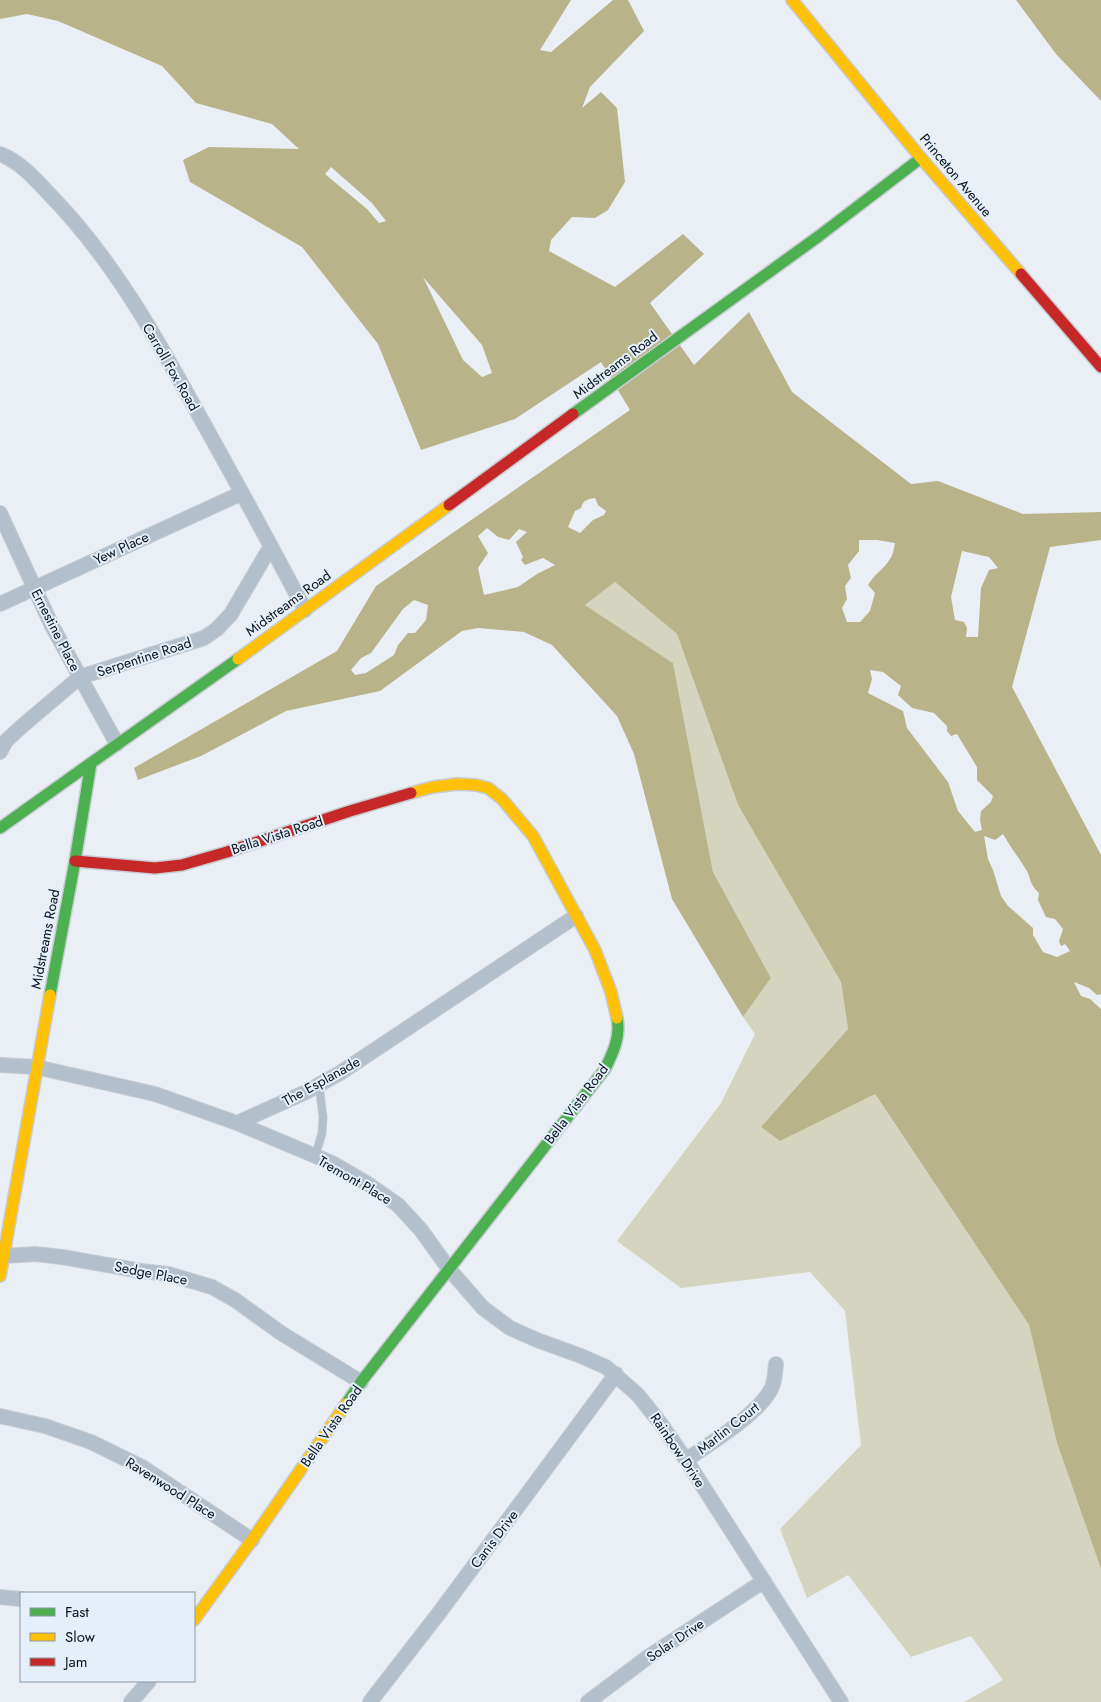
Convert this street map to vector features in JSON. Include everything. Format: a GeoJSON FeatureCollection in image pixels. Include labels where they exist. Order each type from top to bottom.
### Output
{"type":"FeatureCollection","features":[{"type":"Feature","properties":{"kind":"street","name":"Princeton Avenue"},"geometry":{"type":"LineString","coordinates":[[792,0],[921,158],[1101,367]]}},
{"type":"Feature","properties":{"kind":"street","name":"Carroll Fox Road"},"geometry":{"type":"LineString","coordinates":[[0,154],[10,158],[35,179],[67,212],[118,278],[178,376],[305,610]]}},
{"type":"Feature","properties":{"kind":"street","name":"Midstreams Road"},"geometry":{"type":"LineString","coordinates":[[0,1276],[36,1067],[75,862],[91,763],[221,672],[819,236],[921,158]]}},
{"type":"Feature","properties":{"kind":"street","name":"Yew Place"},"geometry":{"type":"LineString","coordinates":[[0,604],[242,493]]}},
{"type":"Feature","properties":{"kind":"street","name":"Ernestine Place"},"geometry":{"type":"LineString","coordinates":[[0,513],[52,626],[117,744]]}},
{"type":"Feature","properties":{"kind":"street","name":"Serpentine Road"},"geometry":{"type":"LineString","coordinates":[[0,752],[6,742],[21,727],[80,678],[204,638],[218,629],[231,614],[271,546]]}},
{"type":"Feature","properties":{"kind":"street"},"geometry":{"type":"LineString","coordinates":[[0,828],[91,763]]}},
{"type":"Feature","properties":{"kind":"street","name":"Bella Vista Road"},"geometry":{"type":"LineString","coordinates":[[75,862],[156,868],[182,865],[350,811],[433,787],[457,784],[488,788],[502,799],[533,836],[595,950],[611,992],[618,1024],[615,1049],[605,1069],[361,1382],[252,1540],[195,1619]]}},
{"type":"Feature","properties":{"kind":"street","name":"The Esplanade"},"geometry":{"type":"LineString","coordinates":[[237,1123],[340,1074],[576,916]]}},
{"type":"Feature","properties":{"kind":"street"},"geometry":{"type":"LineString","coordinates":[[0,1065],[36,1067],[155,1094],[237,1123]]}},
{"type":"Feature","properties":{"kind":"street","name":"Tremont Place"},"geometry":{"type":"LineString","coordinates":[[237,1123],[332,1164],[368,1184],[398,1205],[421,1230],[449,1270]]}},
{"type":"Feature","properties":{"kind":"street","name":"Sedge Place"},"geometry":{"type":"LineString","coordinates":[[4,1256],[35,1254],[62,1257],[168,1274],[212,1287],[235,1300],[281,1333],[361,1382]]}},
{"type":"Feature","properties":{"kind":"street","name":"Rainbow Drive"},"geometry":{"type":"LineString","coordinates":[[449,1270],[483,1308],[510,1328],[606,1367],[638,1395],[662,1424],[686,1460],[841,1702]]}},
{"type":"Feature","properties":{"kind":"street","name":"Marlin Court"},"geometry":{"type":"LineString","coordinates":[[686,1460],[746,1417],[761,1403],[772,1387],[776,1364]]}},
{"type":"Feature","properties":{"kind":"street","name":"Canis Drive"},"geometry":{"type":"LineString","coordinates":[[370,1702],[438,1614],[616,1374]]}},
{"type":"Feature","properties":{"kind":"street","name":"Ravenwood Place"},"geometry":{"type":"LineString","coordinates":[[0,1416],[45,1426],[82,1439],[142,1467],[252,1540]]}},
{"type":"Feature","properties":{"kind":"street","name":"Solar Drive"},"geometry":{"type":"LineString","coordinates":[[588,1702],[648,1657],[764,1580]]}},
{"type":"Feature","properties":{"kind":"street"},"geometry":{"type":"LineString","coordinates":[[0,1597],[20,1599]]}},
{"type":"Feature","properties":{"kind":"street"},"geometry":{"type":"LineString","coordinates":[[131,1702],[148,1682]]}},
{"type":"Feature","properties":{"kind":"lane"},"geometry":{"type":"LineString","coordinates":[[315,1157],[322,1133],[323,1117],[319,1085]]}},
{"type":"Feature","properties":{"kind":"green space"},"geometry":{"type":"Polygon","coordinates":[[[615,582],[677,634],[738,805],[841,982],[848,1029],[761,1127],[780,1141],[874,1093],[1029,1325],[1057,1443],[1101,1569],[1101,1702],[964,1702],[1003,1680],[971,1636],[911,1657],[848,1575],[807,1598],[780,1529],[861,1445],[845,1311],[810,1272],[681,1288],[617,1241],[721,1103],[755,1034],[743,1017],[771,978],[713,872],[673,663],[585,605],[615,582]]]}},
{"type":"Feature","properties":{"kind":"shaded area"},"geometry":{"type":"Polygon","coordinates":[[[0,0],[571,0],[540,50],[551,52],[613,0],[628,0],[644,31],[590,87],[582,108],[601,92],[617,108],[625,182],[608,210],[595,218],[572,217],[551,240],[549,251],[615,287],[683,234],[704,254],[650,303],[694,365],[749,312],[792,392],[911,484],[938,481],[1023,514],[1101,512],[1101,540],[1050,547],[1012,687],[1101,855],[1101,994],[1097,995],[1089,988],[1074,982],[1081,996],[1090,999],[1101,1009],[1101,1569],[1057,1443],[1029,1325],[875,1094],[780,1141],[761,1127],[848,1029],[841,982],[738,805],[677,634],[615,582],[585,605],[673,663],[713,872],[771,978],[743,1017],[672,899],[634,754],[617,716],[552,645],[524,632],[478,628],[462,631],[380,691],[286,711],[201,756],[138,780],[134,768],[337,651],[376,586],[630,410],[601,362],[515,419],[421,450],[378,344],[302,247],[190,182],[183,160],[209,147],[299,149],[272,124],[196,103],[162,66],[58,21],[27,14],[0,19],[0,0]],[[331,167],[325,174],[367,209],[379,223],[386,221],[372,203],[331,167]],[[423,277],[463,360],[482,377],[492,373],[482,345],[423,277]],[[595,498],[590,499],[575,511],[568,527],[580,533],[593,520],[604,515],[606,511],[598,505],[595,498]],[[487,528],[478,536],[488,553],[478,568],[484,595],[518,587],[555,565],[543,558],[525,565],[521,560],[523,557],[516,542],[527,532],[519,529],[509,540],[498,537],[487,528]],[[859,540],[859,551],[848,565],[851,578],[845,586],[847,599],[842,608],[847,622],[860,622],[870,611],[875,593],[868,585],[891,557],[895,543],[859,540]],[[962,551],[951,597],[955,620],[964,622],[967,628],[966,637],[978,637],[981,588],[989,570],[998,568],[989,557],[962,551]],[[414,600],[403,609],[371,653],[361,658],[351,670],[355,675],[366,673],[394,655],[398,645],[408,633],[415,633],[426,620],[428,605],[414,600]],[[870,670],[872,679],[868,693],[903,711],[907,728],[948,782],[958,811],[975,832],[982,830],[981,811],[991,802],[993,796],[977,780],[977,767],[957,734],[951,736],[947,731],[947,726],[934,713],[912,708],[898,695],[901,686],[883,672],[870,670]],[[1003,834],[995,840],[984,836],[988,859],[1001,896],[1008,906],[1033,928],[1033,935],[1043,952],[1057,957],[1070,951],[1065,944],[1061,946],[1059,941],[1063,929],[1055,919],[1046,917],[1038,900],[1039,893],[1003,834]]]}},
{"type":"Feature","properties":{"kind":"shaded area"},"geometry":{"type":"Polygon","coordinates":[[[1016,0],[1101,0],[1101,101],[1056,54],[1016,0]]]}},
{"type":"Feature","properties":{"kind":"traffic: fast"},"geometry":{"type":"LineString","coordinates":[[573,414],[819,236],[921,158]]}},
{"type":"Feature","properties":{"kind":"traffic: fast"},"geometry":{"type":"LineString","coordinates":[[50,995],[91,763],[238,659]]}},
{"type":"Feature","properties":{"kind":"traffic: fast"},"geometry":{"type":"LineString","coordinates":[[0,828],[91,763]]}},
{"type":"Feature","properties":{"kind":"traffic: fast"},"geometry":{"type":"LineString","coordinates":[[346,1404],[361,1382],[605,1069],[617,1038],[617,1018]]}},
{"type":"Feature","properties":{"kind":"traffic: slow"},"geometry":{"type":"LineString","coordinates":[[792,0],[921,158],[1021,274]]}},
{"type":"Feature","properties":{"kind":"traffic: slow"},"geometry":{"type":"LineString","coordinates":[[238,659],[449,505]]}},
{"type":"Feature","properties":{"kind":"traffic: slow"},"geometry":{"type":"LineString","coordinates":[[411,793],[433,787],[457,784],[476,785],[488,788],[502,799],[533,836],[595,950],[611,992],[617,1018]]}},
{"type":"Feature","properties":{"kind":"traffic: slow"},"geometry":{"type":"LineString","coordinates":[[0,1276],[50,995]]}},
{"type":"Feature","properties":{"kind":"traffic: slow"},"geometry":{"type":"LineString","coordinates":[[195,1619],[346,1404]]}},
{"type":"Feature","properties":{"kind":"traffic: jam"},"geometry":{"type":"LineString","coordinates":[[1021,274],[1101,367]]}},
{"type":"Feature","properties":{"kind":"traffic: jam"},"geometry":{"type":"LineString","coordinates":[[449,505],[573,414]]}},
{"type":"Feature","properties":{"kind":"traffic: jam"},"geometry":{"type":"LineString","coordinates":[[75,861],[155,868],[182,865],[411,793]]}}]}
